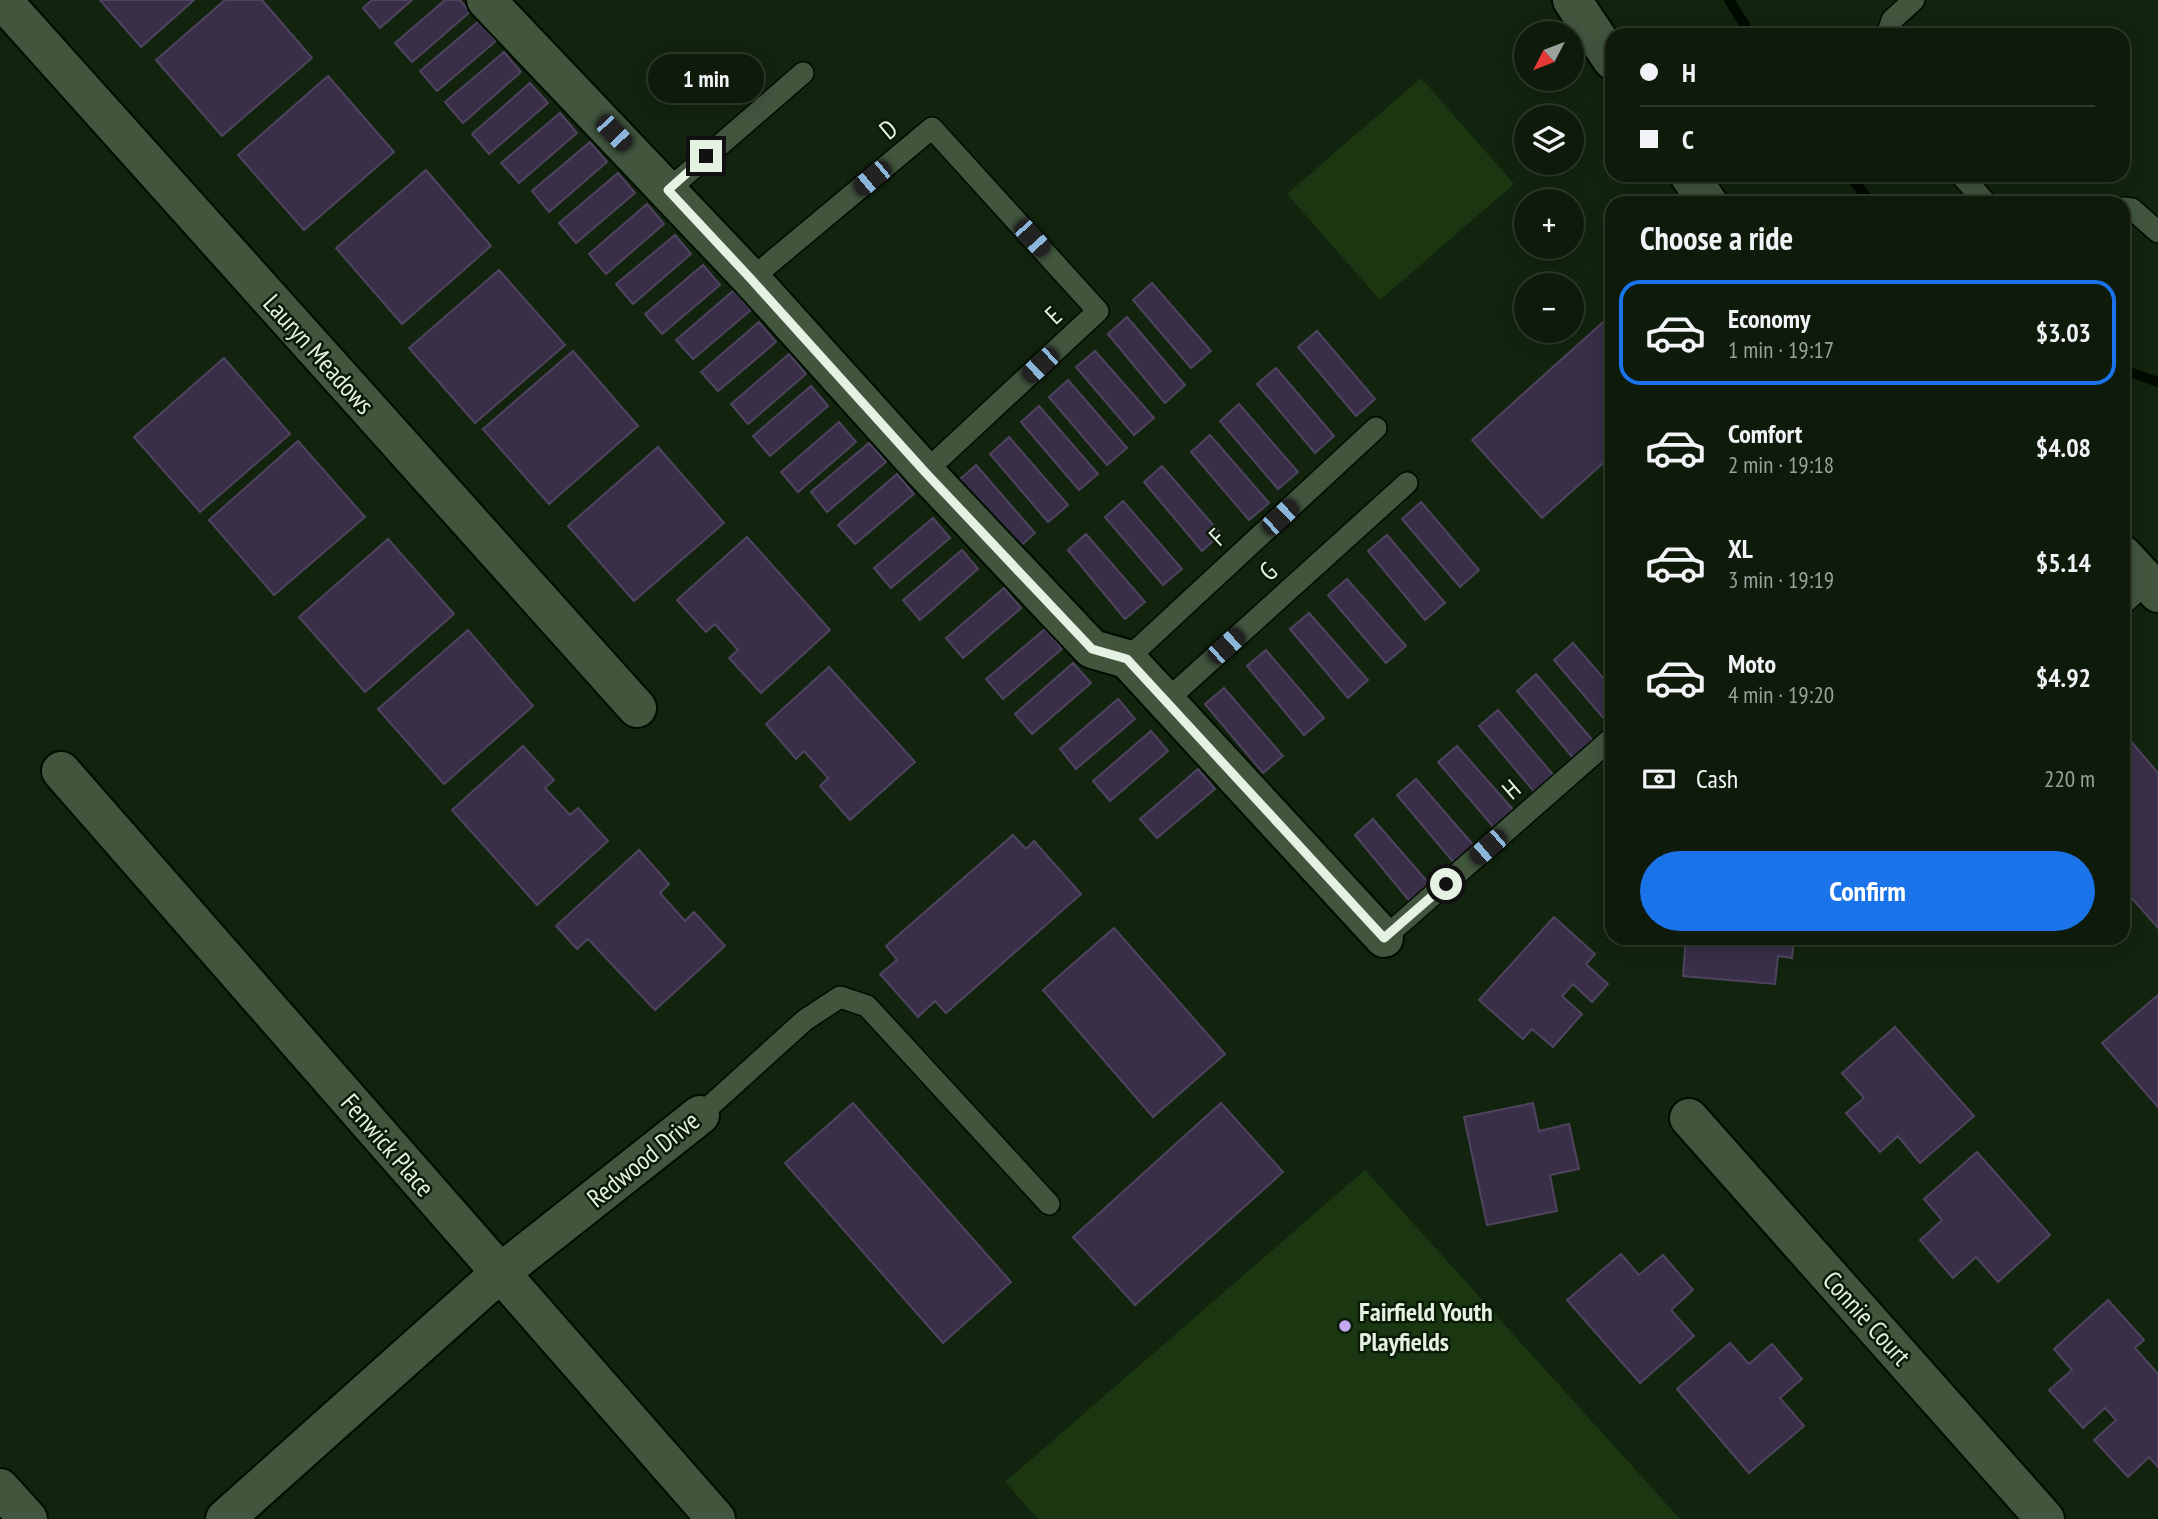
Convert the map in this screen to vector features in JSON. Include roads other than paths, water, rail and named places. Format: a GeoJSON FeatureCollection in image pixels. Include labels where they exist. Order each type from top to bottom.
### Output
{"type":"FeatureCollection","features":[{"type":"Feature","properties":{"kind":"street","name":"Lauryn Meadows"},"geometry":{"type":"LineString","coordinates":[[2,0],[636,708]]}},
{"type":"Feature","properties":{"kind":"street"},"geometry":{"type":"LineString","coordinates":[[486,0],[668,190],[925,472],[1092,649],[1127,659],[1384,938]]}},
{"type":"Feature","properties":{"kind":"street"},"geometry":{"type":"LineString","coordinates":[[1572,0],[1605,50]]}},
{"type":"Feature","properties":{"kind":"street","name":"Fenwick Place"},"geometry":{"type":"LineString","coordinates":[[61,771],[716,1519]]}},
{"type":"Feature","properties":{"kind":"street","name":"Redwood Drive"},"geometry":{"type":"LineString","coordinates":[[225,1519],[500,1273],[699,1115]]}},
{"type":"Feature","properties":{"kind":"street","name":"Connie Court"},"geometry":{"type":"LineString","coordinates":[[1689,1118],[2045,1519]]}},
{"type":"Feature","properties":{"kind":"street"},"geometry":{"type":"LineString","coordinates":[[0,1488],[27,1519]]}},
{"type":"Feature","properties":{"kind":"lane"},"geometry":{"type":"LineString","coordinates":[[1889,28],[1892,20],[1914,0]]}},
{"type":"Feature","properties":{"kind":"lane"},"geometry":{"type":"LineString","coordinates":[[668,190],[803,73]]}},
{"type":"Feature","properties":{"kind":"lane","name":"D"},"geometry":{"type":"LineString","coordinates":[[751,279],[933,128],[1015,220]]}},
{"type":"Feature","properties":{"kind":"lane"},"geometry":{"type":"LineString","coordinates":[[1967,182],[1980,196]]}},
{"type":"Feature","properties":{"kind":"lane"},"geometry":{"type":"LineString","coordinates":[[2130,209],[2158,232]]}},
{"type":"Feature","properties":{"kind":"lane","name":"E"},"geometry":{"type":"LineString","coordinates":[[925,472],[1098,312],[1015,220]]}},
{"type":"Feature","properties":{"kind":"lane","name":"F"},"geometry":{"type":"LineString","coordinates":[[1127,659],[1376,428]]}},
{"type":"Feature","properties":{"kind":"lane","name":"G"},"geometry":{"type":"LineString","coordinates":[[1166,701],[1407,483]]}},
{"type":"Feature","properties":{"kind":"lane","name":"H"},"geometry":{"type":"LineString","coordinates":[[1384,938],[1605,744]]}},
{"type":"Feature","properties":{"kind":"lane","name":"Redwood Drive"},"geometry":{"type":"LineString","coordinates":[[699,1115],[804,1020],[839,997],[867,1006],[1049,1204]]}},
{"type":"Feature","properties":{"kind":"waterway"},"geometry":{"type":"LineString","coordinates":[[1729,0],[1747,28]]}},
{"type":"Feature","properties":{"kind":"waterway"},"geometry":{"type":"LineString","coordinates":[[1854,182],[1866,196]]}},
{"type":"Feature","properties":{"kind":"waterway"},"geometry":{"type":"LineString","coordinates":[[2130,372],[2158,382]]}},
{"type":"Feature","properties":{"kind":"place","name":"Fairfield Youth Playfields"},"geometry":{"type":"Point","coordinates":[1345,1326]}}]}
